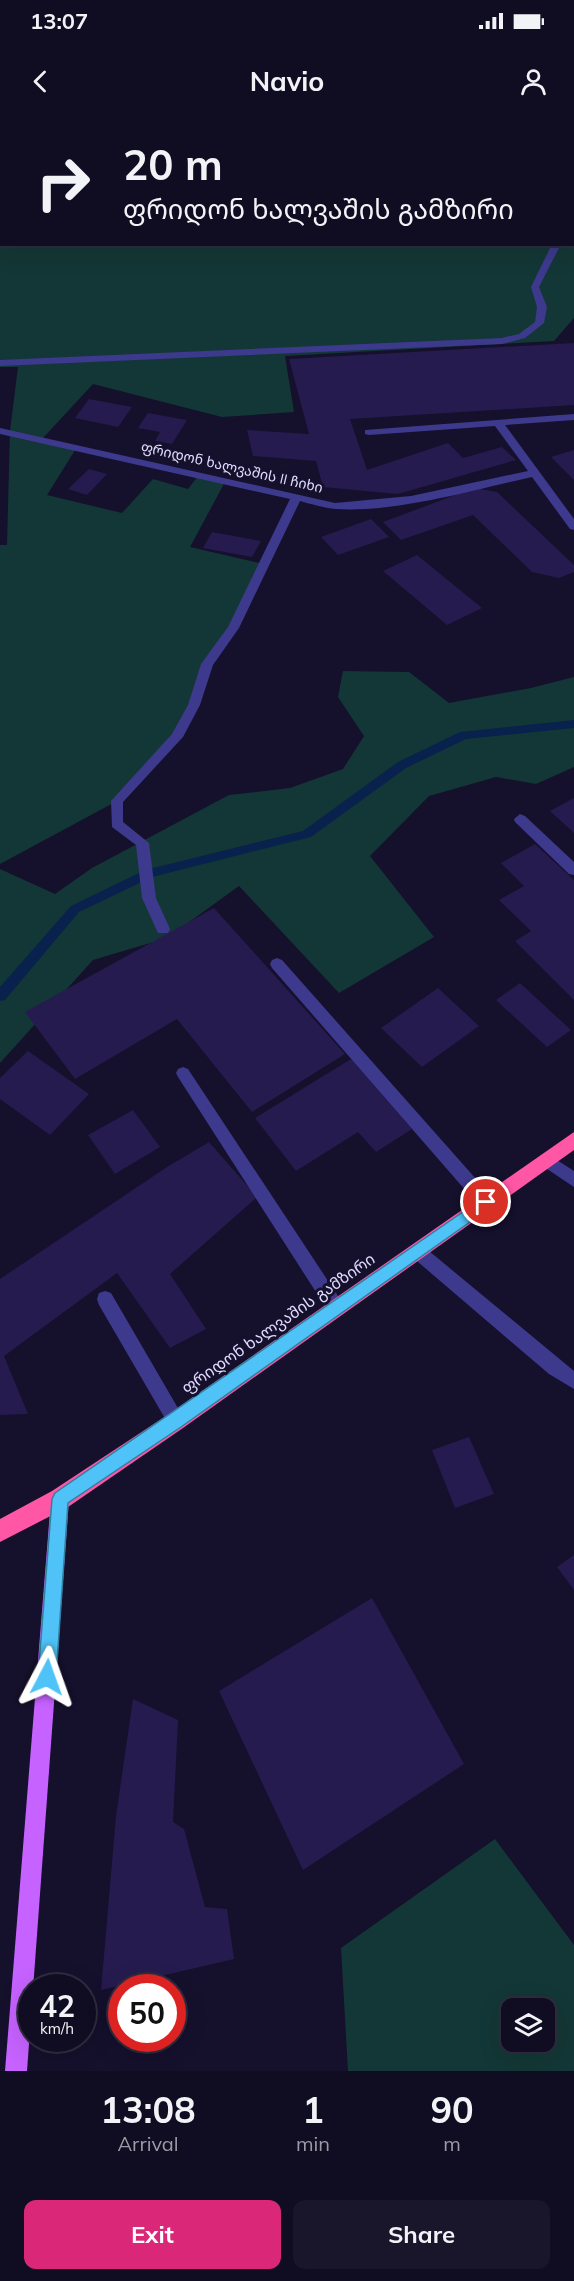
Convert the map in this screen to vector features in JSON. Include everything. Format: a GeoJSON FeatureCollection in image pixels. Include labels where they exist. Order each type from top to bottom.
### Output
{"type":"FeatureCollection","features":[{"type":"Feature","properties":{"kind":"highway","name":"ფრიდონ ხალვაშის გამზირი"},"geometry":{"type":"LineString","coordinates":[[0,1531],[60,1499],[176,1421],[574,1140]]}},
{"type":"Feature","properties":{"kind":"main road"},"geometry":{"type":"LineString","coordinates":[[16,2071],[60,1499]]}},
{"type":"Feature","properties":{"kind":"street"},"geometry":{"type":"LineString","coordinates":[[0,363],[502,341],[522,336],[538,323],[542,307],[536,287],[556,246]]}},
{"type":"Feature","properties":{"kind":"street"},"geometry":{"type":"LineString","coordinates":[[369,432],[574,417]]}},
{"type":"Feature","properties":{"kind":"street"},"geometry":{"type":"LineString","coordinates":[[498,423],[574,526]]}},
{"type":"Feature","properties":{"kind":"street","name":"ფრიდონ ხალვაშის II ჩიხი"},"geometry":{"type":"LineString","coordinates":[[0,431],[335,506],[370,506],[400,502],[535,473]]}},
{"type":"Feature","properties":{"kind":"street"},"geometry":{"type":"LineString","coordinates":[[163,929],[149,898],[142,843],[117,824],[117,801],[177,737],[194,705],[207,664],[233,628],[296,498]]}},
{"type":"Feature","properties":{"kind":"street"},"geometry":{"type":"LineString","coordinates":[[520,819],[574,870]]}},
{"type":"Feature","properties":{"kind":"street"},"geometry":{"type":"LineString","coordinates":[[276,964],[486,1202]]}},
{"type":"Feature","properties":{"kind":"street"},"geometry":{"type":"LineString","coordinates":[[183,1073],[336,1308]]}},
{"type":"Feature","properties":{"kind":"street"},"geometry":{"type":"LineString","coordinates":[[546,1160],[574,1180]]}},
{"type":"Feature","properties":{"kind":"street"},"geometry":{"type":"LineString","coordinates":[[417,1251],[555,1368],[574,1381]]}},
{"type":"Feature","properties":{"kind":"street"},"geometry":{"type":"LineString","coordinates":[[105,1299],[176,1421]]}},
{"type":"Feature","properties":{"kind":"green space"},"geometry":{"type":"Polygon","coordinates":[[[0,246],[574,246],[574,318],[554,341],[285,356],[294,412],[222,417],[93,384],[43,438],[77,447],[47,495],[122,513],[153,479],[188,489],[198,476],[225,482],[190,547],[264,564],[207,664],[177,737],[117,801],[0,864],[0,545],[7,545],[10,431],[18,367],[0,367],[0,246]]]}},
{"type":"Feature","properties":{"kind":"green space"},"geometry":{"type":"Polygon","coordinates":[[[343,671],[409,672],[449,703],[531,688],[574,677],[574,767],[536,784],[496,777],[429,796],[370,856],[434,937],[339,993],[239,886],[167,938],[93,960],[0,1063],[0,869],[55,894],[92,868],[229,795],[290,788],[343,769],[364,736],[338,697],[343,671]]]}},
{"type":"Feature","properties":{"kind":"green space"},"geometry":{"type":"Polygon","coordinates":[[[495,1839],[574,1945],[574,2071],[348,2071],[341,1948],[495,1839]]]}},
{"type":"Feature","properties":{"kind":"building"},"geometry":{"type":"Polygon","coordinates":[[[574,343],[574,405],[350,419],[367,470],[448,443],[463,458],[502,447],[516,460],[398,494],[323,487],[316,461],[253,456],[247,430],[309,434],[289,359],[574,343]]]}},
{"type":"Feature","properties":{"kind":"building"},"geometry":{"type":"Polygon","coordinates":[[[89,399],[132,407],[118,427],[75,418],[89,399]]]}},
{"type":"Feature","properties":{"kind":"building"},"geometry":{"type":"Polygon","coordinates":[[[148,413],[187,420],[172,444],[155,441],[160,432],[138,428],[148,413]]]}},
{"type":"Feature","properties":{"kind":"building"},"geometry":{"type":"Polygon","coordinates":[[[574,450],[574,480],[551,457],[574,450]]]}},
{"type":"Feature","properties":{"kind":"building"},"geometry":{"type":"Polygon","coordinates":[[[89,469],[107,474],[87,495],[68,489],[89,469]]]}},
{"type":"Feature","properties":{"kind":"building"},"geometry":{"type":"Polygon","coordinates":[[[474,488],[497,492],[574,565],[574,572],[559,578],[532,572],[473,515],[401,540],[383,522],[474,488]]]}},
{"type":"Feature","properties":{"kind":"building"},"geometry":{"type":"Polygon","coordinates":[[[371,519],[389,537],[338,555],[321,537],[371,519]]]}},
{"type":"Feature","properties":{"kind":"building"},"geometry":{"type":"Polygon","coordinates":[[[212,532],[261,541],[252,557],[203,548],[212,532]]]}},
{"type":"Feature","properties":{"kind":"building"},"geometry":{"type":"Polygon","coordinates":[[[417,555],[482,608],[447,625],[383,571],[417,555]]]}},
{"type":"Feature","properties":{"kind":"building"},"geometry":{"type":"Polygon","coordinates":[[[574,798],[574,833],[550,811],[574,798]]]}},
{"type":"Feature","properties":{"kind":"building"},"geometry":{"type":"Polygon","coordinates":[[[535,844],[574,880],[574,1000],[515,941],[531,931],[499,900],[524,886],[501,863],[535,844]]]}},
{"type":"Feature","properties":{"kind":"building"},"geometry":{"type":"Polygon","coordinates":[[[214,908],[345,1054],[252,1112],[177,1019],[75,1079],[25,1012],[214,908]]]}},
{"type":"Feature","properties":{"kind":"building"},"geometry":{"type":"Polygon","coordinates":[[[520,983],[571,1030],[547,1047],[496,1000],[520,983]]]}},
{"type":"Feature","properties":{"kind":"building"},"geometry":{"type":"Polygon","coordinates":[[[438,988],[479,1026],[422,1067],[381,1028],[438,988]]]}},
{"type":"Feature","properties":{"kind":"building"},"geometry":{"type":"Polygon","coordinates":[[[28,1051],[89,1094],[50,1135],[0,1099],[0,1078],[28,1051]]]}},
{"type":"Feature","properties":{"kind":"building"},"geometry":{"type":"Polygon","coordinates":[[[351,1059],[412,1129],[376,1152],[358,1132],[296,1171],[255,1118],[351,1059]]]}},
{"type":"Feature","properties":{"kind":"building"},"geometry":{"type":"Polygon","coordinates":[[[133,1110],[160,1147],[115,1174],[88,1135],[133,1110]]]}},
{"type":"Feature","properties":{"kind":"building"},"geometry":{"type":"Polygon","coordinates":[[[209,1142],[257,1197],[170,1274],[206,1329],[170,1348],[117,1273],[4,1356],[28,1414],[0,1415],[0,1279],[167,1167],[209,1142]]]}},
{"type":"Feature","properties":{"kind":"building"},"geometry":{"type":"Polygon","coordinates":[[[469,1437],[494,1494],[455,1508],[432,1450],[469,1437]]]}},
{"type":"Feature","properties":{"kind":"building"},"geometry":{"type":"Polygon","coordinates":[[[574,1555],[574,1590],[557,1567],[574,1555]]]}},
{"type":"Feature","properties":{"kind":"building"},"geometry":{"type":"Polygon","coordinates":[[[372,1598],[464,1764],[303,1870],[219,1691],[372,1598]]]}},
{"type":"Feature","properties":{"kind":"building"},"geometry":{"type":"Polygon","coordinates":[[[133,1699],[178,1720],[173,1822],[184,1829],[205,1907],[227,1909],[234,1959],[170,1974],[108,1974],[108,1988],[101,1990],[116,1816],[133,1699]]]}},
{"type":"Feature","properties":{"kind":"waterway"},"geometry":{"type":"LineString","coordinates":[[0,996],[75,909],[149,873],[307,834],[402,765],[464,735],[574,724]]}},
{"type":"Feature","properties":{"kind":"route"},"geometry":{"type":"LineString","coordinates":[[47,1677],[60,1499],[176,1421],[486,1202]]}}]}
